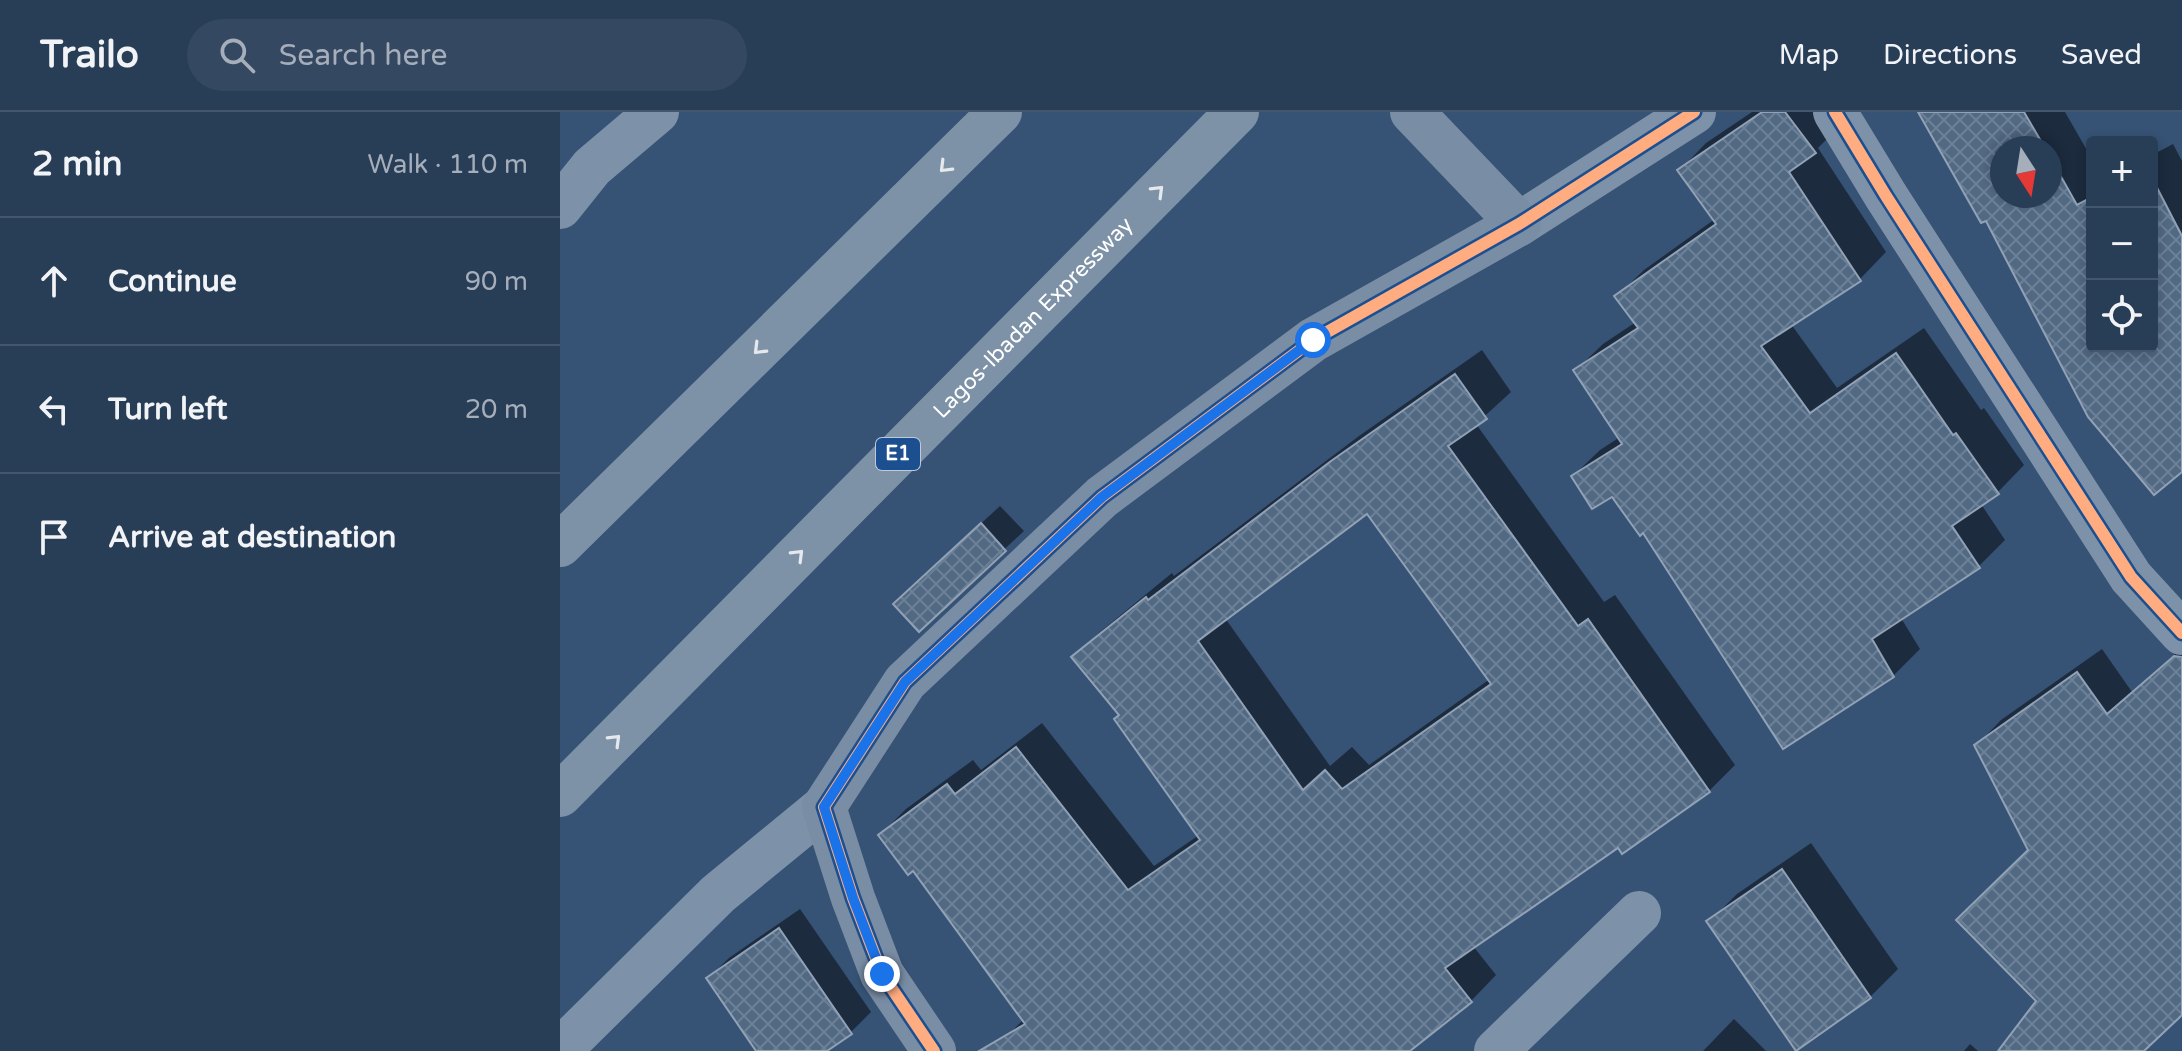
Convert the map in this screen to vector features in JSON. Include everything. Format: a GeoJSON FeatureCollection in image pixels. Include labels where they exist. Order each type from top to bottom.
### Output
{"type":"FeatureCollection","features":[{"type":"Feature","properties":{"kind":"highway"},"geometry":{"type":"LineString","coordinates":[[560,545],[1000,112]]}},
{"type":"Feature","properties":{"kind":"highway","name":"Lagos-Ibadan Expressway"},"geometry":{"type":"LineString","coordinates":[[560,795],[1237,112]]}},
{"type":"Feature","properties":{"kind":"street"},"geometry":{"type":"LineString","coordinates":[[560,207],[592,167],[657,112]]}},
{"type":"Feature","properties":{"kind":"street"},"geometry":{"type":"LineString","coordinates":[[1412,112],[1519,224]]}},
{"type":"Feature","properties":{"kind":"street"},"geometry":{"type":"LineString","coordinates":[[560,1050],[718,894],[824,807],[905,682],[1102,497],[1313,340],[1519,224],[1694,112]]}},
{"type":"Feature","properties":{"kind":"street"},"geometry":{"type":"LineString","coordinates":[[1835,112],[2131,577],[2182,633]]}},
{"type":"Feature","properties":{"kind":"street"},"geometry":{"type":"LineString","coordinates":[[824,807],[853,898],[882,974],[934,1051]]}},
{"type":"Feature","properties":{"kind":"street"},"geometry":{"type":"LineString","coordinates":[[1496,1051],[1639,913]]}},
{"type":"Feature","properties":{"kind":"building"},"geometry":{"type":"Polygon","coordinates":[[[1762,112],[1785,112],[1816,153],[1789,172],[1861,281],[1761,346],[1810,413],[1896,353],[1999,494],[1952,526],[1980,568],[1872,639],[1894,677],[1783,749],[1643,533],[1640,536],[1612,497],[1592,509],[1571,476],[1622,444],[1573,370],[1638,328],[1614,296],[1716,224],[1677,170],[1762,112]]]}},
{"type":"Feature","properties":{"kind":"building"},"geometry":{"type":"Polygon","coordinates":[[[1918,112],[2024,112],[2038,136],[1990,136],[1990,208],[2062,208],[2062,178],[2077,205],[2086,200],[2086,352],[2158,352],[2158,190],[2182,236],[2182,472],[2154,495],[2088,417],[1986,221],[1981,223],[1918,112]]]}},
{"type":"Feature","properties":{"kind":"building"},"geometry":{"type":"Polygon","coordinates":[[[1455,374],[1487,419],[1448,446],[1578,626],[1588,619],[1710,792],[1622,854],[1618,848],[1445,968],[1472,1002],[1410,1051],[979,1051],[1025,1024],[913,871],[908,875],[878,835],[947,784],[955,794],[1016,747],[1128,890],[1200,840],[1114,719],[1119,715],[1071,657],[1146,597],[1148,600],[1331,461],[1455,374]],[[1367,514],[1198,641],[1303,790],[1325,770],[1342,789],[1491,684],[1367,514]]]}},
{"type":"Feature","properties":{"kind":"building"},"geometry":{"type":"Polygon","coordinates":[[[981,523],[1006,551],[919,632],[893,604],[981,523]]]}},
{"type":"Feature","properties":{"kind":"building"},"geometry":{"type":"Polygon","coordinates":[[[2174,656],[2182,657],[2182,1015],[2144,1051],[1998,1051],[2036,1001],[1956,920],[2028,850],[1974,745],[2077,672],[2107,714],[2174,656]]]}},
{"type":"Feature","properties":{"kind":"building"},"geometry":{"type":"Polygon","coordinates":[[[1782,869],[1871,998],[1796,1051],[1706,921],[1782,869]]]}},
{"type":"Feature","properties":{"kind":"building"},"geometry":{"type":"Polygon","coordinates":[[[779,928],[852,1034],[827,1051],[756,1051],[706,978],[779,928]]]}},
{"type":"Feature","properties":{"kind":"cycle path"},"geometry":{"type":"LineString","coordinates":[[934,1051],[882,974],[853,898],[824,807],[905,682],[1102,497],[1313,340],[1519,224],[1694,112]]}},
{"type":"Feature","properties":{"kind":"cycle path"},"geometry":{"type":"LineString","coordinates":[[1835,112],[2131,577],[2182,633]]}},
{"type":"Feature","properties":{"kind":"route"},"geometry":{"type":"LineString","coordinates":[[882,974],[853,898],[824,807],[905,682],[1102,497],[1313,340]]}}]}
